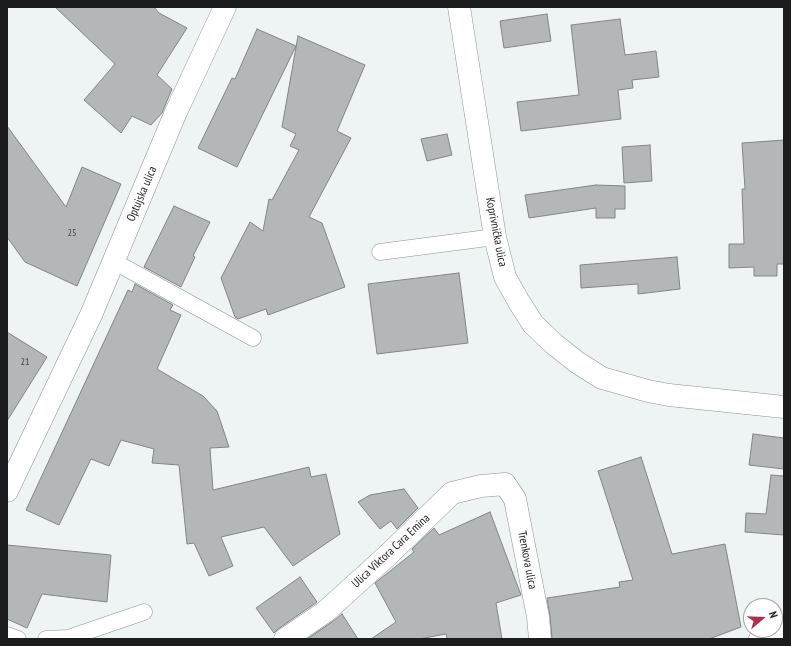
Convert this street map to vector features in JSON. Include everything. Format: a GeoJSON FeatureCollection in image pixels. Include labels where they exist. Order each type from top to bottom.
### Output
{"type":"FeatureCollection","features":[{"type":"Feature","properties":{"kind":"main road","name":"Optujska ulica"},"geometry":{"type":"LineString","coordinates":[[7,492],[91,315],[176,112],[225,7]]}},
{"type":"Feature","properties":{"kind":"main road","name":"Koprivnička ulica"},"geometry":{"type":"LineString","coordinates":[[459,7],[495,237],[505,277],[533,324],[560,349],[578,363],[602,378],[648,391],[669,395],[784,407]]}},
{"type":"Feature","properties":{"kind":"main road","name":"Optujska ulica"},"geometry":{"type":"LineString","coordinates":[[7,459],[27,427],[60,382]]}},
{"type":"Feature","properties":{"kind":"main road","name":"Ulica Viktora Cara Emina"},"geometry":{"type":"LineString","coordinates":[[285,639],[330,607],[388,555],[452,492],[481,486],[506,484]]}},
{"type":"Feature","properties":{"kind":"main road","name":"Trenkova ulica"},"geometry":{"type":"LineString","coordinates":[[506,484],[516,499],[538,617],[540,639]]}},
{"type":"Feature","properties":{"kind":"main road"},"geometry":{"type":"LineString","coordinates":[[760,639],[784,629]]}},
{"type":"Feature","properties":{"kind":"lane"},"geometry":{"type":"LineString","coordinates":[[380,252],[495,237]]}},
{"type":"Feature","properties":{"kind":"lane"},"geometry":{"type":"LineString","coordinates":[[113,261],[252,338]]}},
{"type":"Feature","properties":{"kind":"lane"},"geometry":{"type":"LineString","coordinates":[[46,639],[68,638],[144,612]]}},
{"type":"Feature","properties":{"kind":"lane"},"geometry":{"type":"LineString","coordinates":[[7,635],[18,639]]}},
{"type":"Feature","properties":{"kind":"building"},"geometry":{"type":"Polygon","coordinates":[[[55,7],[154,7],[159,13],[187,28],[157,75],[172,89],[162,113],[151,125],[132,116],[121,133],[84,100],[115,64],[55,7]]]}},
{"type":"Feature","properties":{"kind":"building"},"geometry":{"type":"Polygon","coordinates":[[[547,14],[551,41],[504,48],[500,21],[547,14]]]}},
{"type":"Feature","properties":{"kind":"building"},"geometry":{"type":"Polygon","coordinates":[[[620,19],[625,55],[656,51],[659,77],[632,80],[633,88],[618,90],[621,119],[521,131],[517,102],[579,95],[571,25],[620,19]]]}},
{"type":"Feature","properties":{"kind":"building"},"geometry":{"type":"Polygon","coordinates":[[[257,29],[296,46],[237,167],[198,148],[232,78],[235,79],[257,29]]]}},
{"type":"Feature","properties":{"kind":"building"},"geometry":{"type":"Polygon","coordinates":[[[298,36],[365,65],[337,131],[351,138],[309,217],[322,223],[345,287],[268,315],[266,309],[238,319],[235,317],[221,278],[250,222],[263,231],[269,199],[272,200],[299,150],[290,146],[296,134],[282,127],[298,36]]]}},
{"type":"Feature","properties":{"kind":"building"},"geometry":{"type":"Polygon","coordinates":[[[7,126],[66,207],[82,167],[121,184],[77,286],[25,262],[7,237],[7,126]]]}},
{"type":"Feature","properties":{"kind":"building"},"geometry":{"type":"Polygon","coordinates":[[[447,134],[452,155],[427,161],[421,139],[447,134]]]}},
{"type":"Feature","properties":{"kind":"building"},"geometry":{"type":"Polygon","coordinates":[[[784,140],[784,264],[777,264],[777,276],[754,276],[754,267],[729,268],[729,244],[744,244],[742,189],[745,189],[742,143],[784,140]]]}},
{"type":"Feature","properties":{"kind":"building"},"geometry":{"type":"Polygon","coordinates":[[[650,145],[652,181],[624,183],[622,147],[650,145]]]}},
{"type":"Feature","properties":{"kind":"building"},"geometry":{"type":"Polygon","coordinates":[[[596,185],[625,186],[625,209],[615,209],[615,218],[596,218],[596,208],[529,218],[525,195],[596,185]]]}},
{"type":"Feature","properties":{"kind":"building"},"geometry":{"type":"Polygon","coordinates":[[[174,206],[210,222],[193,256],[195,257],[181,287],[144,267],[174,206]]]}},
{"type":"Feature","properties":{"kind":"building"},"geometry":{"type":"Polygon","coordinates":[[[677,257],[680,289],[638,294],[638,284],[581,288],[580,265],[677,257]]]}},
{"type":"Feature","properties":{"kind":"building"},"geometry":{"type":"Polygon","coordinates":[[[459,273],[468,343],[377,354],[368,284],[459,273]]]}},
{"type":"Feature","properties":{"kind":"building"},"geometry":{"type":"Polygon","coordinates":[[[135,284],[173,305],[170,310],[181,315],[157,369],[203,396],[217,411],[229,447],[210,448],[213,490],[309,467],[311,477],[326,474],[340,534],[293,566],[264,527],[221,537],[233,566],[209,576],[194,543],[187,544],[179,465],[152,463],[154,449],[121,440],[109,466],[91,459],[59,525],[26,510],[128,290],[132,292],[135,284]]]}},
{"type":"Feature","properties":{"kind":"building"},"geometry":{"type":"Polygon","coordinates":[[[7,332],[47,357],[7,421],[7,332]]]}},
{"type":"Feature","properties":{"kind":"building"},"geometry":{"type":"Polygon","coordinates":[[[753,434],[784,438],[784,469],[749,465],[753,434]]]}},
{"type":"Feature","properties":{"kind":"building"},"geometry":{"type":"Polygon","coordinates":[[[641,457],[672,554],[725,544],[741,627],[709,639],[552,639],[547,598],[620,587],[619,582],[633,580],[598,471],[641,457]]]}},
{"type":"Feature","properties":{"kind":"building"},"geometry":{"type":"Polygon","coordinates":[[[771,475],[784,476],[784,535],[745,532],[746,513],[766,514],[771,475]]]}},
{"type":"Feature","properties":{"kind":"building"},"geometry":{"type":"Polygon","coordinates":[[[404,489],[418,508],[397,529],[391,521],[380,529],[358,502],[370,495],[404,489]]]}},
{"type":"Feature","properties":{"kind":"building"},"geometry":{"type":"Polygon","coordinates":[[[490,512],[521,595],[496,603],[502,639],[447,639],[446,634],[419,639],[371,639],[396,622],[375,583],[414,552],[412,549],[434,528],[439,535],[490,512]]]}},
{"type":"Feature","properties":{"kind":"building"},"geometry":{"type":"Polygon","coordinates":[[[7,545],[111,555],[107,602],[42,594],[27,628],[7,619],[7,545]]]}},
{"type":"Feature","properties":{"kind":"building"},"geometry":{"type":"Polygon","coordinates":[[[300,577],[317,602],[274,633],[256,608],[300,577]]]}},
{"type":"Feature","properties":{"kind":"building"},"geometry":{"type":"Polygon","coordinates":[[[342,614],[358,639],[307,639],[332,622],[342,614]]]}}]}
